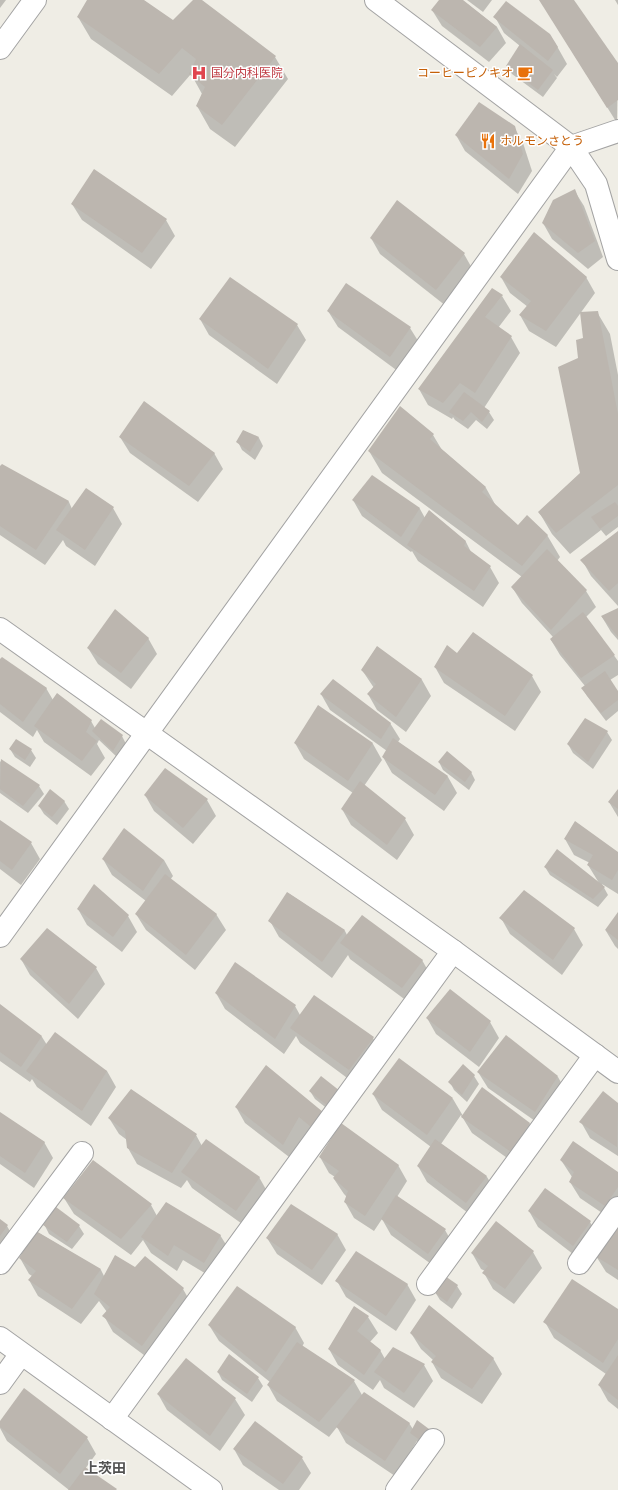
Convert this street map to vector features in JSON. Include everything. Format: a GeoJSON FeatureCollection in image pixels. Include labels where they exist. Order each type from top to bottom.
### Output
{"type":"FeatureCollection","features":[{"type":"Feature","properties":{"kind":"street"},"geometry":{"type":"LineString","coordinates":[[0,48],[35,0]]}},
{"type":"Feature","properties":{"kind":"street"},"geometry":{"type":"LineString","coordinates":[[376,0],[571,147],[596,184],[618,259]]}},
{"type":"Feature","properties":{"kind":"street"},"geometry":{"type":"LineString","coordinates":[[0,936],[571,147],[618,131]]}},
{"type":"Feature","properties":{"kind":"street"},"geometry":{"type":"LineString","coordinates":[[0,628],[453,951],[618,1072]]}},
{"type":"Feature","properties":{"kind":"street"},"geometry":{"type":"LineString","coordinates":[[112,1419],[453,951]]}},
{"type":"Feature","properties":{"kind":"street"},"geometry":{"type":"LineString","coordinates":[[428,1284],[595,1055]]}},
{"type":"Feature","properties":{"kind":"street"},"geometry":{"type":"LineString","coordinates":[[0,1263],[82,1153]]}},
{"type":"Feature","properties":{"kind":"street"},"geometry":{"type":"LineString","coordinates":[[579,1263],[618,1208]]}},
{"type":"Feature","properties":{"kind":"street"},"geometry":{"type":"LineString","coordinates":[[0,1338],[210,1490]]}},
{"type":"Feature","properties":{"kind":"street"},"geometry":{"type":"LineString","coordinates":[[0,1383],[21,1354]]}},
{"type":"Feature","properties":{"kind":"street"},"geometry":{"type":"LineString","coordinates":[[397,1490],[433,1440]]}},
{"type":"Feature","properties":{"kind":"building"},"geometry":{"type":"Polygon","coordinates":[[[87,0],[144,0],[173,20],[193,0],[202,0],[276,56],[222,125],[196,106],[205,87],[189,74],[196,59],[182,48],[159,74],[77,17],[87,0]]]}},
{"type":"Feature","properties":{"kind":"building"},"geometry":{"type":"Polygon","coordinates":[[[439,0],[463,0],[497,27],[480,47],[431,10],[439,0]]]}},
{"type":"Feature","properties":{"kind":"building"},"geometry":{"type":"Polygon","coordinates":[[[539,0],[574,0],[618,63],[618,100],[607,108],[539,0]]]}},
{"type":"Feature","properties":{"kind":"building"},"geometry":{"type":"Polygon","coordinates":[[[506,1],[550,34],[558,47],[548,61],[493,17],[506,1]]]}},
{"type":"Feature","properties":{"kind":"building"},"geometry":{"type":"Polygon","coordinates":[[[520,44],[553,70],[538,90],[506,66],[520,44]]]}},
{"type":"Feature","properties":{"kind":"building"},"geometry":{"type":"Polygon","coordinates":[[[479,102],[515,126],[523,154],[509,179],[455,135],[479,102]]]}},
{"type":"Feature","properties":{"kind":"building"},"geometry":{"type":"Polygon","coordinates":[[[94,169],[167,219],[142,253],[71,204],[94,169]]]}},
{"type":"Feature","properties":{"kind":"building"},"geometry":{"type":"Polygon","coordinates":[[[575,189],[595,241],[578,253],[542,223],[553,200],[575,189]]]}},
{"type":"Feature","properties":{"kind":"building"},"geometry":{"type":"Polygon","coordinates":[[[397,200],[465,253],[436,290],[370,238],[397,200]]]}},
{"type":"Feature","properties":{"kind":"building"},"geometry":{"type":"Polygon","coordinates":[[[534,232],[587,277],[546,331],[519,315],[531,301],[500,277],[534,232]]]}},
{"type":"Feature","properties":{"kind":"building"},"geometry":{"type":"Polygon","coordinates":[[[230,277],[298,324],[268,369],[199,319],[230,277]]]}},
{"type":"Feature","properties":{"kind":"building"},"geometry":{"type":"Polygon","coordinates":[[[346,283],[411,327],[390,357],[327,311],[346,283]]]}},
{"type":"Feature","properties":{"kind":"building"},"geometry":{"type":"Polygon","coordinates":[[[492,288],[503,295],[485,317],[512,336],[475,393],[460,383],[443,403],[418,389],[492,288]]]}},
{"type":"Feature","properties":{"kind":"building"},"geometry":{"type":"Polygon","coordinates":[[[598,311],[618,414],[618,485],[556,533],[538,512],[580,473],[558,367],[578,358],[576,340],[583,338],[580,312],[598,311]]]}},
{"type":"Feature","properties":{"kind":"building"},"geometry":{"type":"Polygon","coordinates":[[[464,392],[490,411],[482,422],[471,412],[463,421],[449,412],[464,392]]]}},
{"type":"Feature","properties":{"kind":"building"},"geometry":{"type":"Polygon","coordinates":[[[144,401],[215,453],[189,486],[119,437],[144,401]]]}},
{"type":"Feature","properties":{"kind":"building"},"geometry":{"type":"Polygon","coordinates":[[[400,406],[434,434],[430,439],[486,487],[482,492],[518,525],[527,515],[548,535],[522,566],[368,451],[400,406]]]}},
{"type":"Feature","properties":{"kind":"building"},"geometry":{"type":"Polygon","coordinates":[[[243,430],[259,437],[250,452],[236,442],[243,430]]]}},
{"type":"Feature","properties":{"kind":"building"},"geometry":{"type":"Polygon","coordinates":[[[2,464],[69,501],[36,550],[0,526],[0,466],[2,464]]]}},
{"type":"Feature","properties":{"kind":"building"},"geometry":{"type":"Polygon","coordinates":[[[372,475],[420,508],[401,537],[352,500],[372,475]]]}},
{"type":"Feature","properties":{"kind":"building"},"geometry":{"type":"Polygon","coordinates":[[[86,488],[114,507],[85,550],[56,530],[86,488]]]}},
{"type":"Feature","properties":{"kind":"building"},"geometry":{"type":"Polygon","coordinates":[[[615,502],[618,506],[618,516],[600,529],[591,517],[615,502]]]}},
{"type":"Feature","properties":{"kind":"building"},"geometry":{"type":"Polygon","coordinates":[[[429,510],[466,541],[464,546],[491,566],[474,591],[407,545],[429,510]]]}},
{"type":"Feature","properties":{"kind":"building"},"geometry":{"type":"Polygon","coordinates":[[[618,531],[618,583],[609,591],[580,560],[618,531]]]}},
{"type":"Feature","properties":{"kind":"building"},"geometry":{"type":"Polygon","coordinates":[[[547,549],[587,590],[551,630],[511,587],[547,549]]]}},
{"type":"Feature","properties":{"kind":"building"},"geometry":{"type":"Polygon","coordinates":[[[618,608],[618,637],[601,616],[618,608]]]}},
{"type":"Feature","properties":{"kind":"building"},"geometry":{"type":"Polygon","coordinates":[[[115,609],[149,638],[121,673],[87,648],[115,609]]]}},
{"type":"Feature","properties":{"kind":"building"},"geometry":{"type":"Polygon","coordinates":[[[583,612],[615,655],[581,678],[550,639],[583,612]]]}},
{"type":"Feature","properties":{"kind":"building"},"geometry":{"type":"Polygon","coordinates":[[[473,632],[533,675],[505,716],[434,667],[447,645],[457,653],[473,632]]]}},
{"type":"Feature","properties":{"kind":"building"},"geometry":{"type":"Polygon","coordinates":[[[377,646],[422,679],[396,717],[367,694],[376,684],[361,670],[377,646]]]}},
{"type":"Feature","properties":{"kind":"building"},"geometry":{"type":"Polygon","coordinates":[[[2,657],[47,688],[23,722],[0,704],[0,659],[2,657]]]}},
{"type":"Feature","properties":{"kind":"building"},"geometry":{"type":"Polygon","coordinates":[[[605,671],[618,691],[618,700],[601,713],[581,688],[605,671]]]}},
{"type":"Feature","properties":{"kind":"building"},"geometry":{"type":"Polygon","coordinates":[[[333,679],[391,723],[381,739],[320,694],[333,679]]]}},
{"type":"Feature","properties":{"kind":"building"},"geometry":{"type":"Polygon","coordinates":[[[57,693],[92,720],[86,732],[97,741],[82,761],[34,726],[57,693]]]}},
{"type":"Feature","properties":{"kind":"building"},"geometry":{"type":"Polygon","coordinates":[[[318,705],[373,743],[348,781],[294,743],[318,705]]]}},
{"type":"Feature","properties":{"kind":"building"},"geometry":{"type":"Polygon","coordinates":[[[585,718],[608,731],[588,762],[567,744],[585,718]]]}},
{"type":"Feature","properties":{"kind":"building"},"geometry":{"type":"Polygon","coordinates":[[[101,719],[123,735],[113,751],[92,731],[101,719]]]}},
{"type":"Feature","properties":{"kind":"building"},"geometry":{"type":"Polygon","coordinates":[[[393,738],[448,776],[435,795],[382,757],[393,738]]]}},
{"type":"Feature","properties":{"kind":"building"},"geometry":{"type":"Polygon","coordinates":[[[16,739],[32,749],[25,760],[9,749],[16,739]]]}},
{"type":"Feature","properties":{"kind":"building"},"geometry":{"type":"Polygon","coordinates":[[[447,751],[472,772],[465,782],[438,762],[447,751]]]}},
{"type":"Feature","properties":{"kind":"building"},"geometry":{"type":"Polygon","coordinates":[[[1,759],[40,785],[23,806],[0,789],[1,759]]]}},
{"type":"Feature","properties":{"kind":"building"},"geometry":{"type":"Polygon","coordinates":[[[165,768],[208,799],[183,828],[144,795],[165,768]]]}},
{"type":"Feature","properties":{"kind":"building"},"geometry":{"type":"Polygon","coordinates":[[[360,781],[406,818],[387,845],[341,809],[360,781]]]}},
{"type":"Feature","properties":{"kind":"building"},"geometry":{"type":"Polygon","coordinates":[[[50,789],[65,801],[52,817],[38,806],[50,789]]]}},
{"type":"Feature","properties":{"kind":"building"},"geometry":{"type":"Polygon","coordinates":[[[618,789],[618,809],[608,802],[618,789]]]}},
{"type":"Feature","properties":{"kind":"building"},"geometry":{"type":"Polygon","coordinates":[[[0,820],[32,842],[12,870],[0,861],[0,820]]]}},
{"type":"Feature","properties":{"kind":"building"},"geometry":{"type":"Polygon","coordinates":[[[575,821],[618,852],[618,870],[612,880],[587,865],[593,855],[564,839],[575,821]]]}},
{"type":"Feature","properties":{"kind":"building"},"geometry":{"type":"Polygon","coordinates":[[[124,828],[164,860],[143,891],[102,859],[124,828]]]}},
{"type":"Feature","properties":{"kind":"building"},"geometry":{"type":"Polygon","coordinates":[[[557,849],[605,887],[593,899],[544,867],[557,849]]]}},
{"type":"Feature","properties":{"kind":"building"},"geometry":{"type":"Polygon","coordinates":[[[165,874],[217,914],[186,955],[135,914],[165,874]]]}},
{"type":"Feature","properties":{"kind":"building"},"geometry":{"type":"Polygon","coordinates":[[[94,884],[129,915],[113,937],[77,909],[94,884]]]}},
{"type":"Feature","properties":{"kind":"building"},"geometry":{"type":"Polygon","coordinates":[[[524,890],[575,928],[553,960],[499,918],[524,890]]]}},
{"type":"Feature","properties":{"kind":"building"},"geometry":{"type":"Polygon","coordinates":[[[287,892],[345,930],[322,962],[268,921],[287,892]]]}},
{"type":"Feature","properties":{"kind":"building"},"geometry":{"type":"Polygon","coordinates":[[[618,912],[618,940],[605,930],[618,912]]]}},
{"type":"Feature","properties":{"kind":"building"},"geometry":{"type":"Polygon","coordinates":[[[362,915],[423,960],[402,988],[340,943],[362,915]]]}},
{"type":"Feature","properties":{"kind":"building"},"geometry":{"type":"Polygon","coordinates":[[[47,928],[97,967],[69,1004],[20,959],[47,928]]]}},
{"type":"Feature","properties":{"kind":"building"},"geometry":{"type":"Polygon","coordinates":[[[235,962],[296,1005],[275,1039],[215,993],[235,962]]]}},
{"type":"Feature","properties":{"kind":"building"},"geometry":{"type":"Polygon","coordinates":[[[450,989],[491,1021],[470,1052],[426,1018],[450,989]]]}},
{"type":"Feature","properties":{"kind":"building"},"geometry":{"type":"Polygon","coordinates":[[[314,995],[374,1037],[349,1070],[290,1028],[314,995]]]}},
{"type":"Feature","properties":{"kind":"building"},"geometry":{"type":"Polygon","coordinates":[[[0,1004],[42,1036],[21,1067],[0,1052],[0,1004]]]}},
{"type":"Feature","properties":{"kind":"building"},"geometry":{"type":"Polygon","coordinates":[[[55,1032],[107,1071],[82,1111],[26,1071],[55,1032]]]}},
{"type":"Feature","properties":{"kind":"building"},"geometry":{"type":"Polygon","coordinates":[[[506,1035],[558,1076],[535,1112],[477,1072],[506,1035]]]}},
{"type":"Feature","properties":{"kind":"building"},"geometry":{"type":"Polygon","coordinates":[[[399,1058],[453,1098],[427,1135],[372,1094],[399,1058]]]}},
{"type":"Feature","properties":{"kind":"building"},"geometry":{"type":"Polygon","coordinates":[[[463,1064],[475,1075],[462,1095],[448,1082],[463,1064]]]}},
{"type":"Feature","properties":{"kind":"building"},"geometry":{"type":"Polygon","coordinates":[[[266,1065],[323,1112],[311,1127],[299,1117],[283,1145],[235,1107],[266,1065]]]}},
{"type":"Feature","properties":{"kind":"building"},"geometry":{"type":"Polygon","coordinates":[[[321,1076],[340,1091],[329,1107],[309,1091],[321,1076]]]}},
{"type":"Feature","properties":{"kind":"building"},"geometry":{"type":"Polygon","coordinates":[[[482,1087],[530,1123],[511,1152],[461,1117],[482,1087]]]}},
{"type":"Feature","properties":{"kind":"building"},"geometry":{"type":"Polygon","coordinates":[[[131,1089],[197,1134],[172,1173],[127,1148],[125,1131],[108,1118],[131,1089]]]}},
{"type":"Feature","properties":{"kind":"building"},"geometry":{"type":"Polygon","coordinates":[[[603,1091],[618,1103],[617,1147],[579,1122],[603,1091]]]}},
{"type":"Feature","properties":{"kind":"building"},"geometry":{"type":"Polygon","coordinates":[[[0,1112],[45,1142],[25,1173],[0,1156],[0,1112]]]}},
{"type":"Feature","properties":{"kind":"building"},"geometry":{"type":"Polygon","coordinates":[[[341,1123],[399,1165],[365,1216],[344,1202],[348,1191],[333,1178],[339,1171],[319,1157],[341,1123]]]}},
{"type":"Feature","properties":{"kind":"building"},"geometry":{"type":"Polygon","coordinates":[[[206,1139],[260,1177],[236,1211],[181,1172],[206,1139]]]}},
{"type":"Feature","properties":{"kind":"building"},"geometry":{"type":"Polygon","coordinates":[[[435,1139],[487,1176],[466,1203],[417,1166],[435,1139]]]}},
{"type":"Feature","properties":{"kind":"building"},"geometry":{"type":"Polygon","coordinates":[[[573,1141],[618,1172],[618,1187],[605,1206],[569,1182],[574,1172],[560,1160],[573,1141]]]}},
{"type":"Feature","properties":{"kind":"building"},"geometry":{"type":"Polygon","coordinates":[[[93,1160],[152,1204],[121,1239],[63,1198],[93,1160]]]}},
{"type":"Feature","properties":{"kind":"building"},"geometry":{"type":"Polygon","coordinates":[[[545,1188],[591,1221],[573,1246],[528,1211],[545,1188]]]}},
{"type":"Feature","properties":{"kind":"building"},"geometry":{"type":"Polygon","coordinates":[[[396,1195],[446,1229],[428,1254],[381,1219],[396,1195]]]}},
{"type":"Feature","properties":{"kind":"building"},"geometry":{"type":"Polygon","coordinates":[[[166,1202],[221,1235],[204,1263],[174,1245],[168,1256],[141,1237],[166,1202]]]}},
{"type":"Feature","properties":{"kind":"building"},"geometry":{"type":"Polygon","coordinates":[[[291,1204],[338,1234],[312,1270],[266,1238],[291,1204]]]}},
{"type":"Feature","properties":{"kind":"building"},"geometry":{"type":"Polygon","coordinates":[[[56,1207],[80,1225],[67,1242],[43,1225],[56,1207]]]}},
{"type":"Feature","properties":{"kind":"building"},"geometry":{"type":"Polygon","coordinates":[[[0,1219],[8,1225],[0,1236],[0,1219]]]}},
{"type":"Feature","properties":{"kind":"building"},"geometry":{"type":"Polygon","coordinates":[[[496,1221],[534,1251],[505,1289],[482,1273],[488,1266],[471,1253],[496,1221]]]}},
{"type":"Feature","properties":{"kind":"building"},"geometry":{"type":"Polygon","coordinates":[[[618,1222],[618,1270],[595,1256],[618,1222]]]}},
{"type":"Feature","properties":{"kind":"building"},"geometry":{"type":"Polygon","coordinates":[[[36,1231],[101,1269],[72,1309],[28,1280],[36,1271],[19,1258],[36,1231]]]}},
{"type":"Feature","properties":{"kind":"building"},"geometry":{"type":"Polygon","coordinates":[[[356,1251],[408,1284],[386,1316],[335,1281],[356,1251]]]}},
{"type":"Feature","properties":{"kind":"building"},"geometry":{"type":"Polygon","coordinates":[[[115,1255],[135,1267],[145,1256],[184,1288],[142,1346],[102,1316],[110,1307],[94,1294],[115,1255]]]}},
{"type":"Feature","properties":{"kind":"building"},"geometry":{"type":"Polygon","coordinates":[[[445,1276],[458,1285],[447,1302],[434,1292],[445,1276]]]}},
{"type":"Feature","properties":{"kind":"building"},"geometry":{"type":"Polygon","coordinates":[[[572,1279],[618,1309],[618,1339],[603,1363],[543,1322],[572,1279]]]}},
{"type":"Feature","properties":{"kind":"building"},"geometry":{"type":"Polygon","coordinates":[[[237,1286],[296,1327],[266,1372],[208,1325],[237,1286]]]}},
{"type":"Feature","properties":{"kind":"building"},"geometry":{"type":"Polygon","coordinates":[[[429,1305],[494,1358],[472,1389],[431,1362],[436,1356],[410,1333],[429,1305]]]}},
{"type":"Feature","properties":{"kind":"building"},"geometry":{"type":"Polygon","coordinates":[[[354,1306],[369,1316],[357,1331],[381,1350],[364,1375],[328,1349],[354,1306]]]}},
{"type":"Feature","properties":{"kind":"building"},"geometry":{"type":"Polygon","coordinates":[[[297,1342],[355,1380],[319,1422],[267,1385],[297,1342]]]}},
{"type":"Feature","properties":{"kind":"building"},"geometry":{"type":"Polygon","coordinates":[[[393,1347],[425,1364],[404,1393],[374,1372],[393,1347]]]}},
{"type":"Feature","properties":{"kind":"building"},"geometry":{"type":"Polygon","coordinates":[[[229,1354],[259,1377],[247,1394],[217,1372],[229,1354]]]}},
{"type":"Feature","properties":{"kind":"building"},"geometry":{"type":"Polygon","coordinates":[[[618,1355],[618,1400],[598,1385],[618,1355]]]}},
{"type":"Feature","properties":{"kind":"building"},"geometry":{"type":"Polygon","coordinates":[[[186,1358],[236,1398],[210,1436],[157,1394],[186,1358]]]}},
{"type":"Feature","properties":{"kind":"building"},"geometry":{"type":"Polygon","coordinates":[[[24,1388],[88,1437],[60,1474],[0,1427],[0,1421],[24,1388]]]}},
{"type":"Feature","properties":{"kind":"building"},"geometry":{"type":"Polygon","coordinates":[[[364,1392],[410,1423],[385,1461],[336,1427],[364,1392]]]}},
{"type":"Feature","properties":{"kind":"building"},"geometry":{"type":"Polygon","coordinates":[[[417,1420],[429,1429],[421,1441],[410,1433],[417,1420]]]}},
{"type":"Feature","properties":{"kind":"building"},"geometry":{"type":"Polygon","coordinates":[[[255,1421],[303,1457],[283,1484],[233,1449],[255,1421]]]}},
{"type":"Feature","properties":{"kind":"building"},"geometry":{"type":"Polygon","coordinates":[[[85,1467],[117,1489],[68,1490],[85,1467]]]}},
{"type":"Feature","properties":{"kind":"place","name":"国分内科医院"},"geometry":{"type":"Point","coordinates":[199,73]}},
{"type":"Feature","properties":{"kind":"place","name":"コーヒーピノキオ"},"geometry":{"type":"Point","coordinates":[525,73]}},
{"type":"Feature","properties":{"kind":"place","name":"ホルモンさとう"},"geometry":{"type":"Point","coordinates":[488,141]}},
{"type":"Feature","properties":{"kind":"district","name":"上茨田"},"geometry":{"type":"Point","coordinates":[105,1468]}}]}
